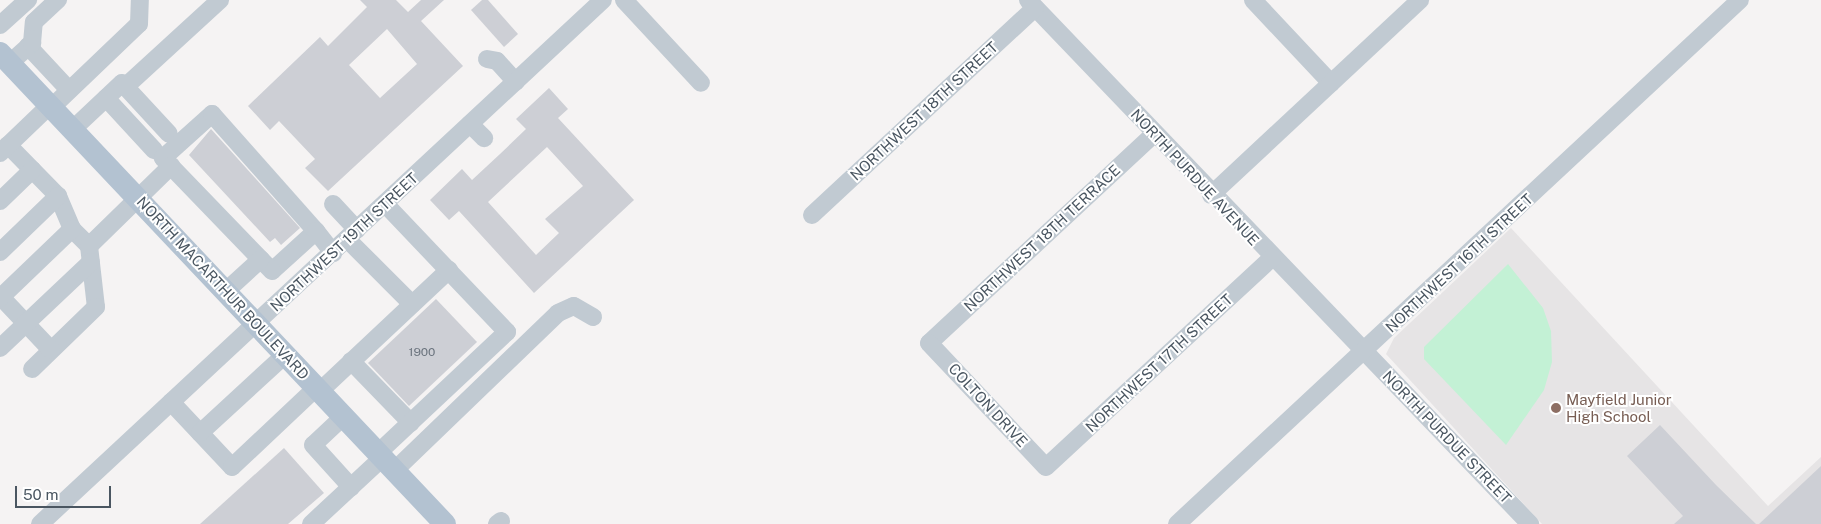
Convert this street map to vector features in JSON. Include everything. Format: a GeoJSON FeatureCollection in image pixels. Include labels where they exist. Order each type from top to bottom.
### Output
{"type":"FeatureCollection","features":[{"type":"Feature","properties":{"kind":"main road","name":"NORTH MACARTHUR BOULEVARD"},"geometry":{"type":"LineString","coordinates":[[5,58],[446,524]]}},
{"type":"Feature","properties":{"kind":"street"},"geometry":{"type":"LineString","coordinates":[[5,58],[28,46],[34,22],[58,0]]}},
{"type":"Feature","properties":{"kind":"street"},"geometry":{"type":"LineString","coordinates":[[32,369],[96,307],[90,254],[72,229],[58,196],[32,170],[4,149],[139,24],[140,0]]}},
{"type":"Feature","properties":{"kind":"street"},"geometry":{"type":"LineString","coordinates":[[125,88],[220,0]]}},
{"type":"Feature","properties":{"kind":"street","name":"NORTHWEST 19TH STREET"},"geometry":{"type":"LineString","coordinates":[[40,524],[603,0]]}},
{"type":"Feature","properties":{"kind":"street"},"geometry":{"type":"LineString","coordinates":[[624,0],[702,83]]}},
{"type":"Feature","properties":{"kind":"street"},"geometry":{"type":"LineString","coordinates":[[1253,0],[1331,83]]}},
{"type":"Feature","properties":{"kind":"street"},"geometry":{"type":"LineString","coordinates":[[1211,195],[1420,0]]}},
{"type":"Feature","properties":{"kind":"street","name":"NORTHWEST 16TH STREET"},"geometry":{"type":"LineString","coordinates":[[1177,524],[1740,0]]}},
{"type":"Feature","properties":{"kind":"street"},"geometry":{"type":"LineString","coordinates":[[0,25],[22,2]]}},
{"type":"Feature","properties":{"kind":"street","name":"NORTH PURDUE AVENUE"},"geometry":{"type":"LineString","coordinates":[[1032,4],[1211,195],[1364,352]]}},
{"type":"Feature","properties":{"kind":"street","name":"NORTHWEST 18TH STREET"},"geometry":{"type":"LineString","coordinates":[[812,215],[1032,4]]}},
{"type":"Feature","properties":{"kind":"street"},"geometry":{"type":"LineString","coordinates":[[28,46],[69,90]]}},
{"type":"Feature","properties":{"kind":"street"},"geometry":{"type":"LineString","coordinates":[[487,59],[497,61],[516,82]]}},
{"type":"Feature","properties":{"kind":"street"},"geometry":{"type":"LineString","coordinates":[[27,80],[44,64]]}},
{"type":"Feature","properties":{"kind":"street"},"geometry":{"type":"LineString","coordinates":[[73,129],[122,83],[169,134]]}},
{"type":"Feature","properties":{"kind":"street"},"geometry":{"type":"LineString","coordinates":[[106,98],[154,150]]}},
{"type":"Feature","properties":{"kind":"street"},"geometry":{"type":"LineString","coordinates":[[316,231],[272,271],[163,158],[212,114],[316,231],[333,252]]}},
{"type":"Feature","properties":{"kind":"street"},"geometry":{"type":"LineString","coordinates":[[470,124],[484,138]]}},
{"type":"Feature","properties":{"kind":"street","name":"NORTHWEST 18TH TERRACE"},"geometry":{"type":"LineString","coordinates":[[929,343],[1154,134]]}},
{"type":"Feature","properties":{"kind":"street"},"geometry":{"type":"LineString","coordinates":[[0,348],[26,324],[90,254],[137,197],[172,166]]}},
{"type":"Feature","properties":{"kind":"street"},"geometry":{"type":"LineString","coordinates":[[0,201],[32,170]]}},
{"type":"Feature","properties":{"kind":"street"},"geometry":{"type":"LineString","coordinates":[[0,252],[58,196]]}},
{"type":"Feature","properties":{"kind":"street"},"geometry":{"type":"LineString","coordinates":[[333,204],[352,235],[412,304]]}},
{"type":"Feature","properties":{"kind":"street"},"geometry":{"type":"LineString","coordinates":[[385,204],[507,332],[410,423],[385,460]]}},
{"type":"Feature","properties":{"kind":"street"},"geometry":{"type":"LineString","coordinates":[[51,350],[0,297],[72,229]]}},
{"type":"Feature","properties":{"kind":"street","name":"NORTHWEST 17TH STREET"},"geometry":{"type":"LineString","coordinates":[[1046,467],[1272,258]]}},
{"type":"Feature","properties":{"kind":"street"},"geometry":{"type":"LineString","coordinates":[[226,291],[261,259]]}},
{"type":"Feature","properties":{"kind":"street"},"geometry":{"type":"LineString","coordinates":[[171,402],[232,467],[351,361],[449,270]]}},
{"type":"Feature","properties":{"kind":"street"},"geometry":{"type":"LineString","coordinates":[[312,524],[351,487],[558,313],[574,306],[593,316]]}},
{"type":"Feature","properties":{"kind":"street","name":"COLTON DRIVE"},"geometry":{"type":"LineString","coordinates":[[929,343],[1046,467]]}},
{"type":"Feature","properties":{"kind":"street","name":"NORTH PURDUE STREET"},"geometry":{"type":"LineString","coordinates":[[1364,352],[1530,524]]}},
{"type":"Feature","properties":{"kind":"street"},"geometry":{"type":"LineString","coordinates":[[200,433],[286,354]]}},
{"type":"Feature","properties":{"kind":"street"},"geometry":{"type":"LineString","coordinates":[[351,361],[410,423]]}},
{"type":"Feature","properties":{"kind":"street"},"geometry":{"type":"LineString","coordinates":[[344,416],[313,445],[351,487]]}},
{"type":"Feature","properties":{"kind":"shaded area","name":"Mayfield Junior High School"},"geometry":{"type":"Polygon","coordinates":[[[1511,228],[1768,506],[1821,457],[1821,524],[1542,524],[1386,354],[1394,338],[1511,228]]]}},
{"type":"Feature","properties":{"kind":"green space"},"geometry":{"type":"Polygon","coordinates":[[[1508,264],[1543,308],[1551,331],[1552,362],[1544,390],[1506,445],[1424,359],[1424,347],[1508,264]]]}},
{"type":"Feature","properties":{"kind":"building"},"geometry":{"type":"Polygon","coordinates":[[[360,0],[396,0],[408,12],[421,0],[444,0],[421,21],[463,66],[328,191],[305,168],[315,159],[279,121],[270,130],[248,106],[320,37],[328,46],[367,7],[360,0]],[[387,29],[349,65],[380,98],[417,64],[387,29]]]}},
{"type":"Feature","properties":{"kind":"building"},"geometry":{"type":"Polygon","coordinates":[[[482,0],[488,0],[518,34],[504,47],[471,10],[482,0]]]}},
{"type":"Feature","properties":{"kind":"building"},"geometry":{"type":"Polygon","coordinates":[[[549,88],[568,109],[558,118],[634,200],[534,293],[459,211],[449,220],[430,200],[462,169],[472,180],[500,154],[526,129],[516,119],[549,88]],[[547,147],[488,202],[536,255],[559,233],[545,219],[583,186],[547,147]]]}},
{"type":"Feature","properties":{"kind":"building"},"geometry":{"type":"Polygon","coordinates":[[[211,129],[300,228],[281,245],[275,238],[270,242],[189,155],[211,129]]]}},
{"type":"Feature","properties":{"kind":"building"},"geometry":{"type":"Polygon","coordinates":[[[436,299],[477,342],[409,406],[368,363],[436,299]]]}},
{"type":"Feature","properties":{"kind":"building"},"geometry":{"type":"Polygon","coordinates":[[[1660,425],[1716,485],[1756,524],[1674,524],[1683,516],[1627,456],[1660,425]]]}},
{"type":"Feature","properties":{"kind":"building"},"geometry":{"type":"Polygon","coordinates":[[[284,448],[324,493],[288,524],[200,524],[284,448]]]}},
{"type":"Feature","properties":{"kind":"building"},"geometry":{"type":"Polygon","coordinates":[[[1821,466],[1821,524],[1759,524],[1821,466]]]}},
{"type":"Feature","properties":{"kind":"place","name":"Mayfield Junior High School"},"geometry":{"type":"Point","coordinates":[1556,408]}}]}
